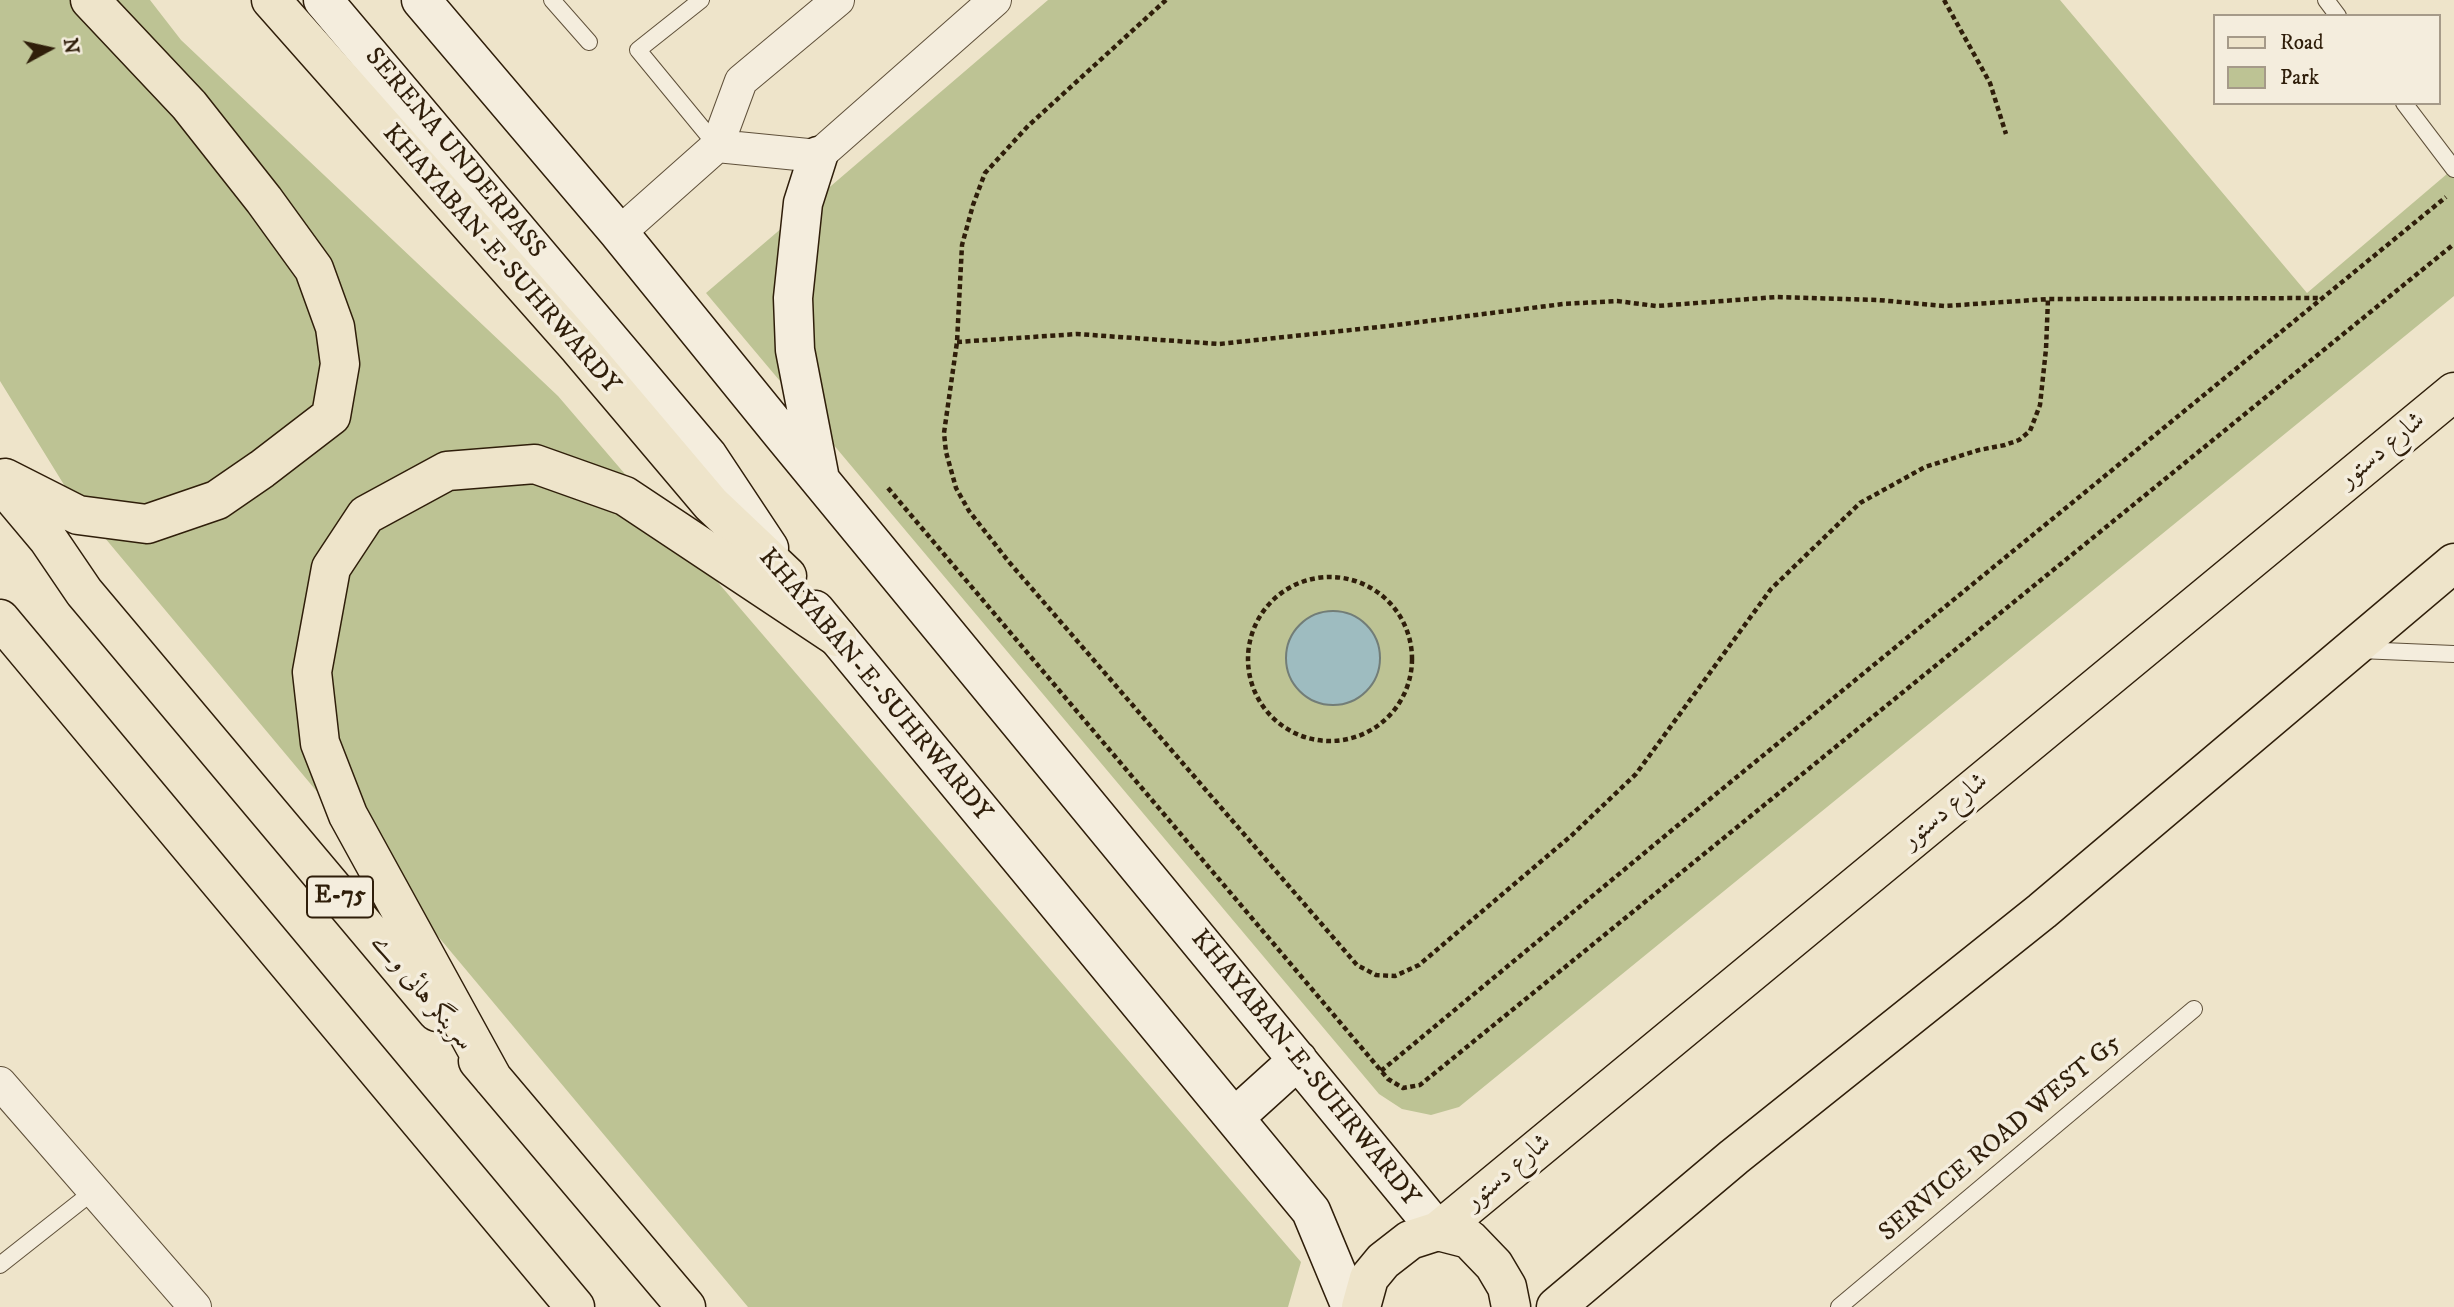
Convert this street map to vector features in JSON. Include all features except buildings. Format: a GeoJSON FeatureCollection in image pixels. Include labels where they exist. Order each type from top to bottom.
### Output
{"type":"FeatureCollection","features":[{"type":"Feature","properties":{"kind":"main road"},"geometry":{"type":"LineString","coordinates":[[0,475],[78,515],[147,524],[217,500],[331,416],[340,365],[335,327],[314,269],[189,104],[90,0]]}},
{"type":"Feature","properties":{"kind":"main road","name":"KHAYABAN-E-SUHRWARDY"},"geometry":{"type":"LineString","coordinates":[[271,0],[579,348],[711,504],[787,576],[1235,1117],[1311,1211],[1351,1307]]}},
{"type":"Feature","properties":{"kind":"main road","name":"SERENA UNDERPASS"},"geometry":{"type":"LineString","coordinates":[[323,0],[708,456],[787,576]]}},
{"type":"Feature","properties":{"kind":"main road","name":"KHAYABAN-E-SUHRWARDY"},"geometry":{"type":"LineString","coordinates":[[421,0],[620,233],[820,481],[1438,1231]]}},
{"type":"Feature","properties":{"kind":"main road"},"geometry":{"type":"LineString","coordinates":[[818,156],[803,203],[793,298],[795,350],[820,481]]}},
{"type":"Feature","properties":{"kind":"main road","name":"شارع دستور"},"geometry":{"type":"LineString","coordinates":[[1362,1307],[1369,1278],[1383,1261],[1409,1240],[1438,1231],[2454,392]]}},
{"type":"Feature","properties":{"kind":"main road"},"geometry":{"type":"LineString","coordinates":[[493,1079],[348,815],[320,743],[312,672],[331,568],[366,515],[447,471],[535,464],[625,496],[837,637]]}},
{"type":"Feature","properties":{"kind":"main road","name":"سرینگر ہائی وے"},"geometry":{"type":"LineString","coordinates":[[0,482],[48,539],[84,592],[686,1307]]}},
{"type":"Feature","properties":{"kind":"main road"},"geometry":{"type":"LineString","coordinates":[[1556,1307],[1734,1157],[2042,911],[2454,563]]}},
{"type":"Feature","properties":{"kind":"main road"},"geometry":{"type":"LineString","coordinates":[[0,619],[575,1307]]}},
{"type":"Feature","properties":{"kind":"main road"},"geometry":{"type":"LineString","coordinates":[[1235,1117],[1298,1060]]}},
{"type":"Feature","properties":{"kind":"main road"},"geometry":{"type":"LineString","coordinates":[[1438,1231],[1469,1240],[1486,1256],[1507,1287],[1511,1307]]}},
{"type":"Feature","properties":{"kind":"street"},"geometry":{"type":"LineString","coordinates":[[620,233],[717,146],[741,81],[838,0]]}},
{"type":"Feature","properties":{"kind":"street"},"geometry":{"type":"LineString","coordinates":[[717,146],[818,156],[995,0]]}},
{"type":"Feature","properties":{"kind":"street"},"geometry":{"type":"LineString","coordinates":[[0,1083],[195,1307]]}},
{"type":"Feature","properties":{"kind":"lane"},"geometry":{"type":"LineString","coordinates":[[552,0],[589,42]]}},
{"type":"Feature","properties":{"kind":"lane"},"geometry":{"type":"LineString","coordinates":[[701,0],[638,50],[717,146]]}},
{"type":"Feature","properties":{"kind":"lane"},"geometry":{"type":"LineString","coordinates":[[2406,105],[2454,169]]}},
{"type":"Feature","properties":{"kind":"lane"},"geometry":{"type":"LineString","coordinates":[[2351,649],[2454,654]]}},
{"type":"Feature","properties":{"kind":"lane","name":"SERVICE ROAD WEST G5"},"geometry":{"type":"LineString","coordinates":[[1839,1307],[2194,1009]]}},
{"type":"Feature","properties":{"kind":"lane"},"geometry":{"type":"LineString","coordinates":[[0,1265],[95,1190]]}},
{"type":"Feature","properties":{"kind":"path"},"geometry":{"type":"LineString","coordinates":[[1166,0],[1028,126],[985,173],[962,244],[957,342],[944,433],[946,452],[956,488],[969,511],[1009,562],[1357,965],[1376,975],[1395,976],[1419,965],[1572,836],[1636,774],[1771,589],[1860,503],[1925,467],[2005,445],[2019,440],[2030,430],[2040,405],[2048,299]]}},
{"type":"Feature","properties":{"kind":"path"},"geometry":{"type":"LineString","coordinates":[[1944,0],[1990,83],[2006,134]]}},
{"type":"Feature","properties":{"kind":"path"},"geometry":{"type":"LineString","coordinates":[[1381,1071],[1704,803],[2454,190]]}},
{"type":"Feature","properties":{"kind":"path"},"geometry":{"type":"LineString","coordinates":[[888,488],[1381,1071],[1388,1079],[1404,1088],[1420,1085],[2454,244]]}},
{"type":"Feature","properties":{"kind":"path"},"geometry":{"type":"LineString","coordinates":[[957,342],[1077,334],[1219,344],[1388,327],[1563,304],[1617,301],[1656,306],[1777,297],[1878,300],[1945,306],[2048,299],[2321,298]]}},
{"type":"Feature","properties":{"kind":"path"},"geometry":{"type":"LineString","coordinates":[[1331,576],[1356,581],[1379,593],[1397,611],[1409,634],[1412,660],[1408,685],[1397,708],[1388,717],[1356,738],[1330,742],[1304,738],[1282,726],[1263,707],[1252,685],[1248,659],[1252,633],[1264,610],[1282,592],[1305,580],[1331,576]]}},
{"type":"Feature","properties":{"kind":"green space"},"geometry":{"type":"Polygon","coordinates":[[[0,0],[150,0],[181,40],[558,396],[1301,1262],[1288,1307],[748,1307],[74,501],[0,381],[0,0]]]}},
{"type":"Feature","properties":{"kind":"green space"},"geometry":{"type":"Polygon","coordinates":[[[1048,0],[2060,0],[2307,293],[2454,168],[2454,296],[1459,1107],[1431,1115],[1402,1109],[1379,1094],[706,293],[1048,0]]]}},
{"type":"Feature","properties":{"kind":"water"},"geometry":{"type":"Polygon","coordinates":[[[1333,611],[1351,615],[1366,625],[1376,640],[1380,658],[1376,676],[1366,691],[1351,701],[1333,705],[1315,701],[1300,691],[1290,676],[1286,658],[1290,640],[1300,625],[1315,615],[1333,611]]]}}]}
